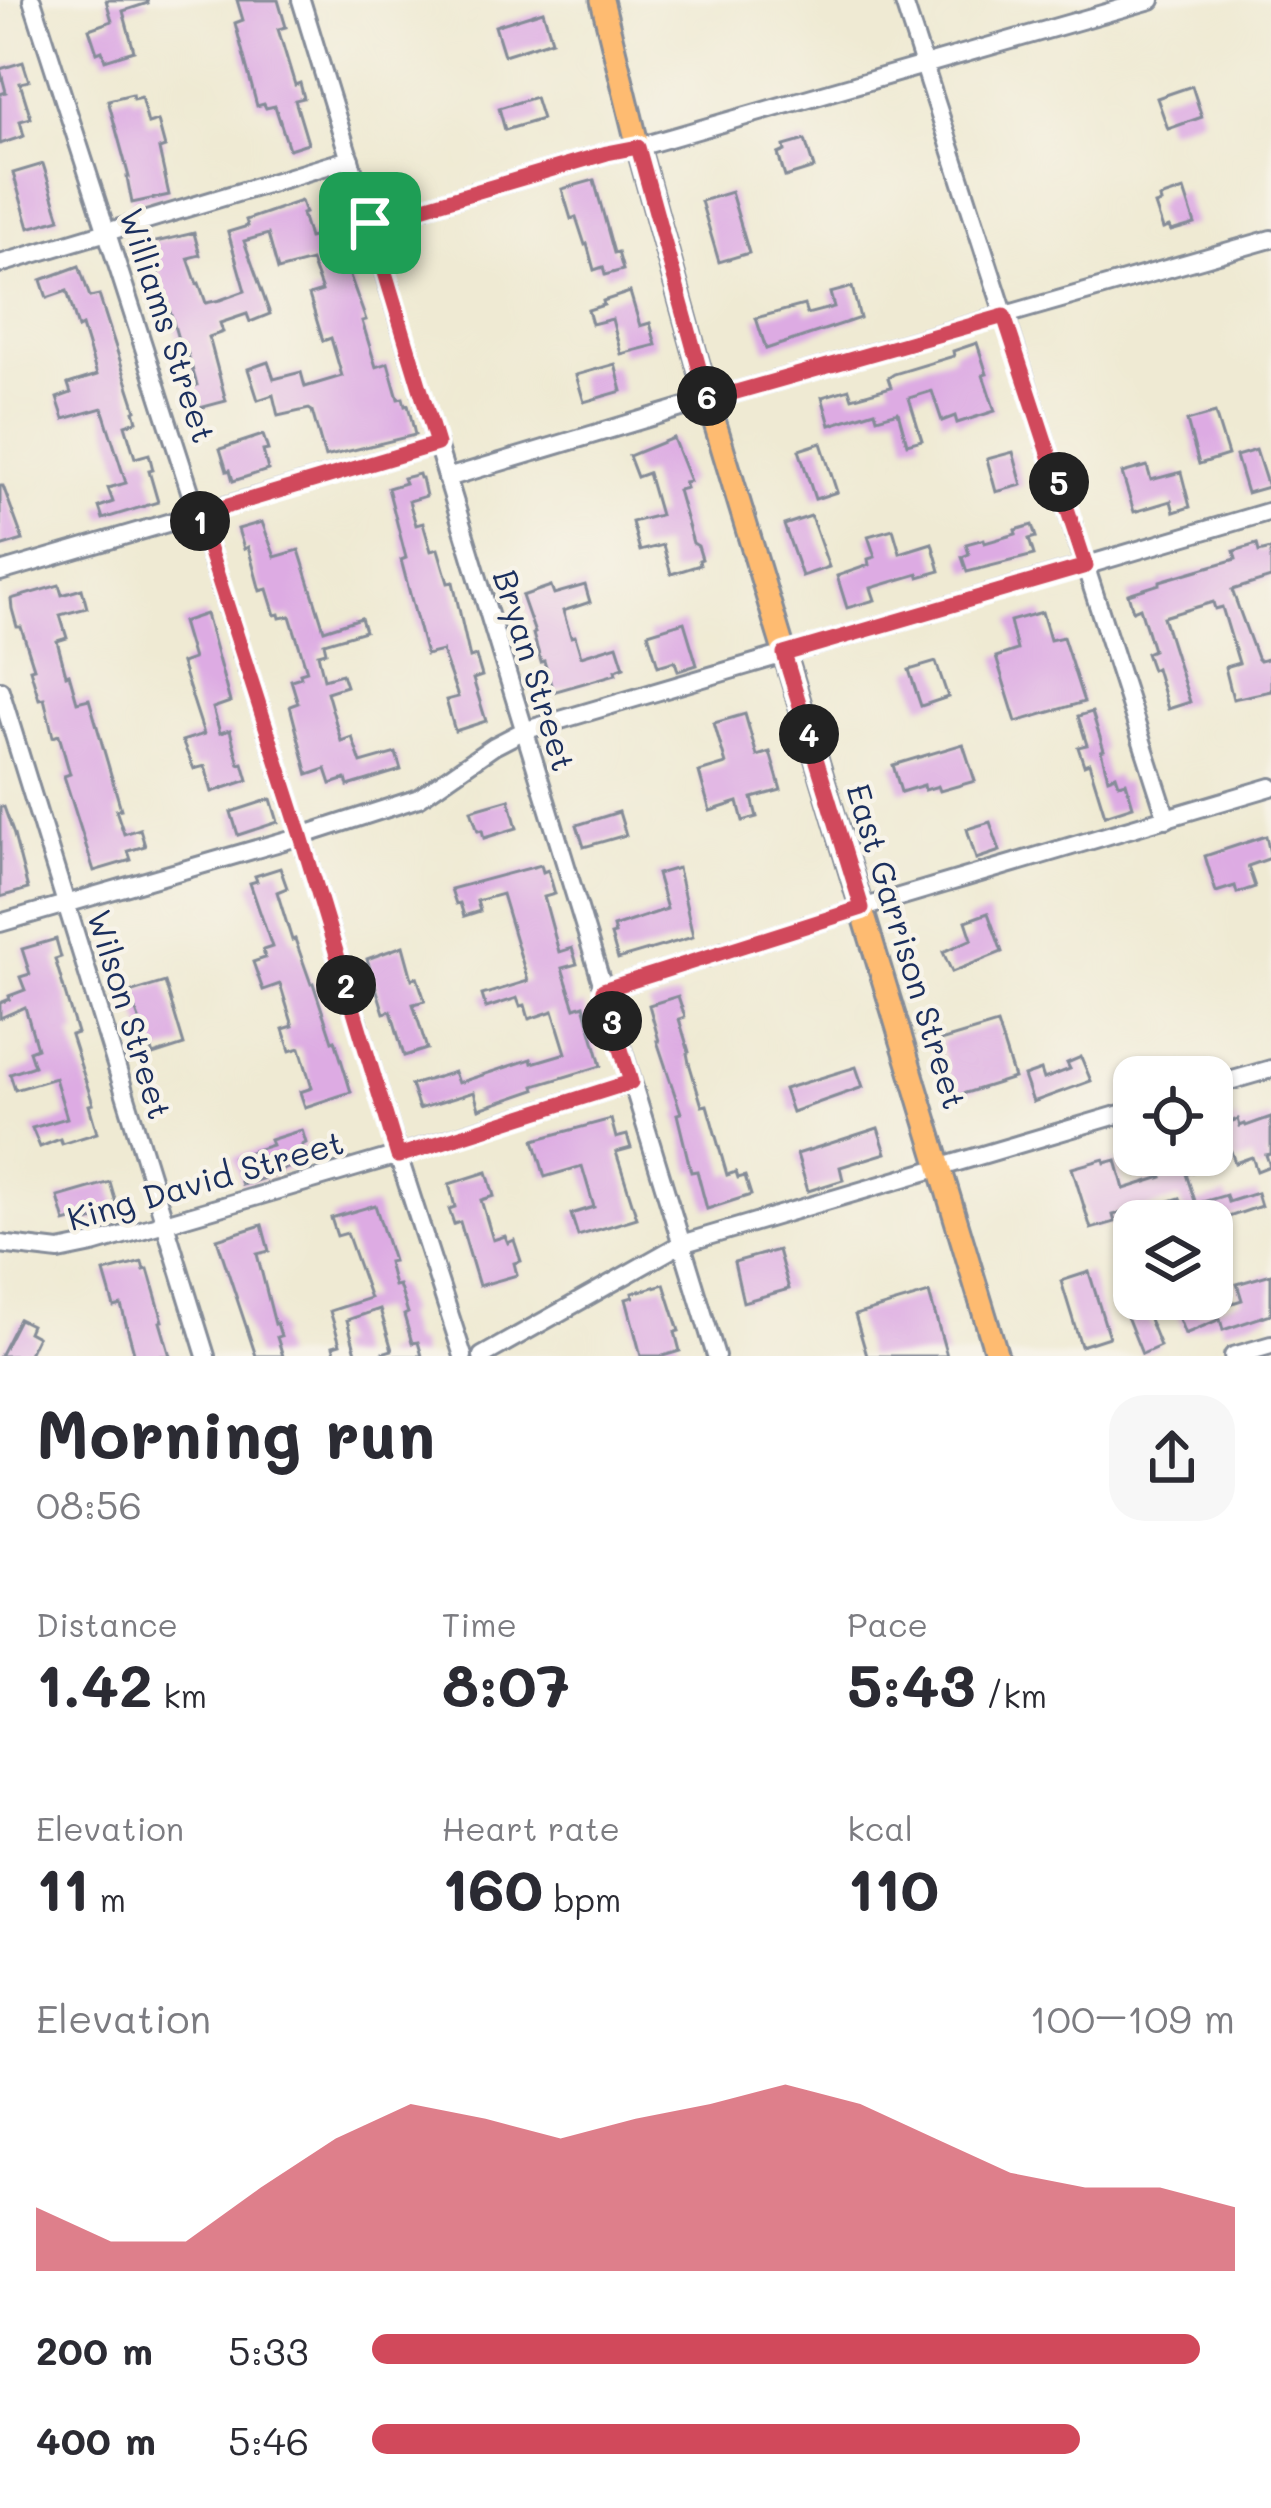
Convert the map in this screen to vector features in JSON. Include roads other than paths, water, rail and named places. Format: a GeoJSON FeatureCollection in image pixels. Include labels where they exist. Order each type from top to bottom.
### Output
{"type":"FeatureCollection","features":[{"type":"Feature","properties":{"kind":"main road","name":"East Garrison Street"},"geometry":{"type":"LineString","coordinates":[[602,0],[708,400],[997,1356]]}},
{"type":"Feature","properties":{"kind":"street","name":"Williams Street"},"geometry":{"type":"LineString","coordinates":[[32,0],[463,1356]]}},
{"type":"Feature","properties":{"kind":"street","name":"Bryan Street"},"geometry":{"type":"LineString","coordinates":[[301,0],[716,1356]]}},
{"type":"Feature","properties":{"kind":"street"},"geometry":{"type":"LineString","coordinates":[[903,0],[1167,819]]}},
{"type":"Feature","properties":{"kind":"street"},"geometry":{"type":"LineString","coordinates":[[370,223],[1151,0]]}},
{"type":"Feature","properties":{"kind":"street"},"geometry":{"type":"LineString","coordinates":[[0,264],[350,159]]}},
{"type":"Feature","properties":{"kind":"street"},"geometry":{"type":"LineString","coordinates":[[447,478],[1271,239]]}},
{"type":"Feature","properties":{"kind":"street"},"geometry":{"type":"LineString","coordinates":[[0,572],[437,444]]}},
{"type":"Feature","properties":{"kind":"street"},"geometry":{"type":"LineString","coordinates":[[0,923],[419,798],[523,731],[1271,511]]}},
{"type":"Feature","properties":{"kind":"street","name":"Wilson Street"},"geometry":{"type":"LineString","coordinates":[[0,690],[206,1356]]}},
{"type":"Feature","properties":{"kind":"street"},"geometry":{"type":"LineString","coordinates":[[603,990],[1271,787]]}},
{"type":"Feature","properties":{"kind":"street"},"geometry":{"type":"LineString","coordinates":[[1233,1081],[1271,1069]]}},
{"type":"Feature","properties":{"kind":"street","name":"King David Street"},"geometry":{"type":"LineString","coordinates":[[0,1244],[59,1251],[165,1224],[631,1082]]}},
{"type":"Feature","properties":{"kind":"street"},"geometry":{"type":"LineString","coordinates":[[482,1356],[681,1244],[1113,1116]]}},
{"type":"Feature","properties":{"kind":"street"},"geometry":{"type":"LineString","coordinates":[[1233,1356],[1271,1345]]}}]}
